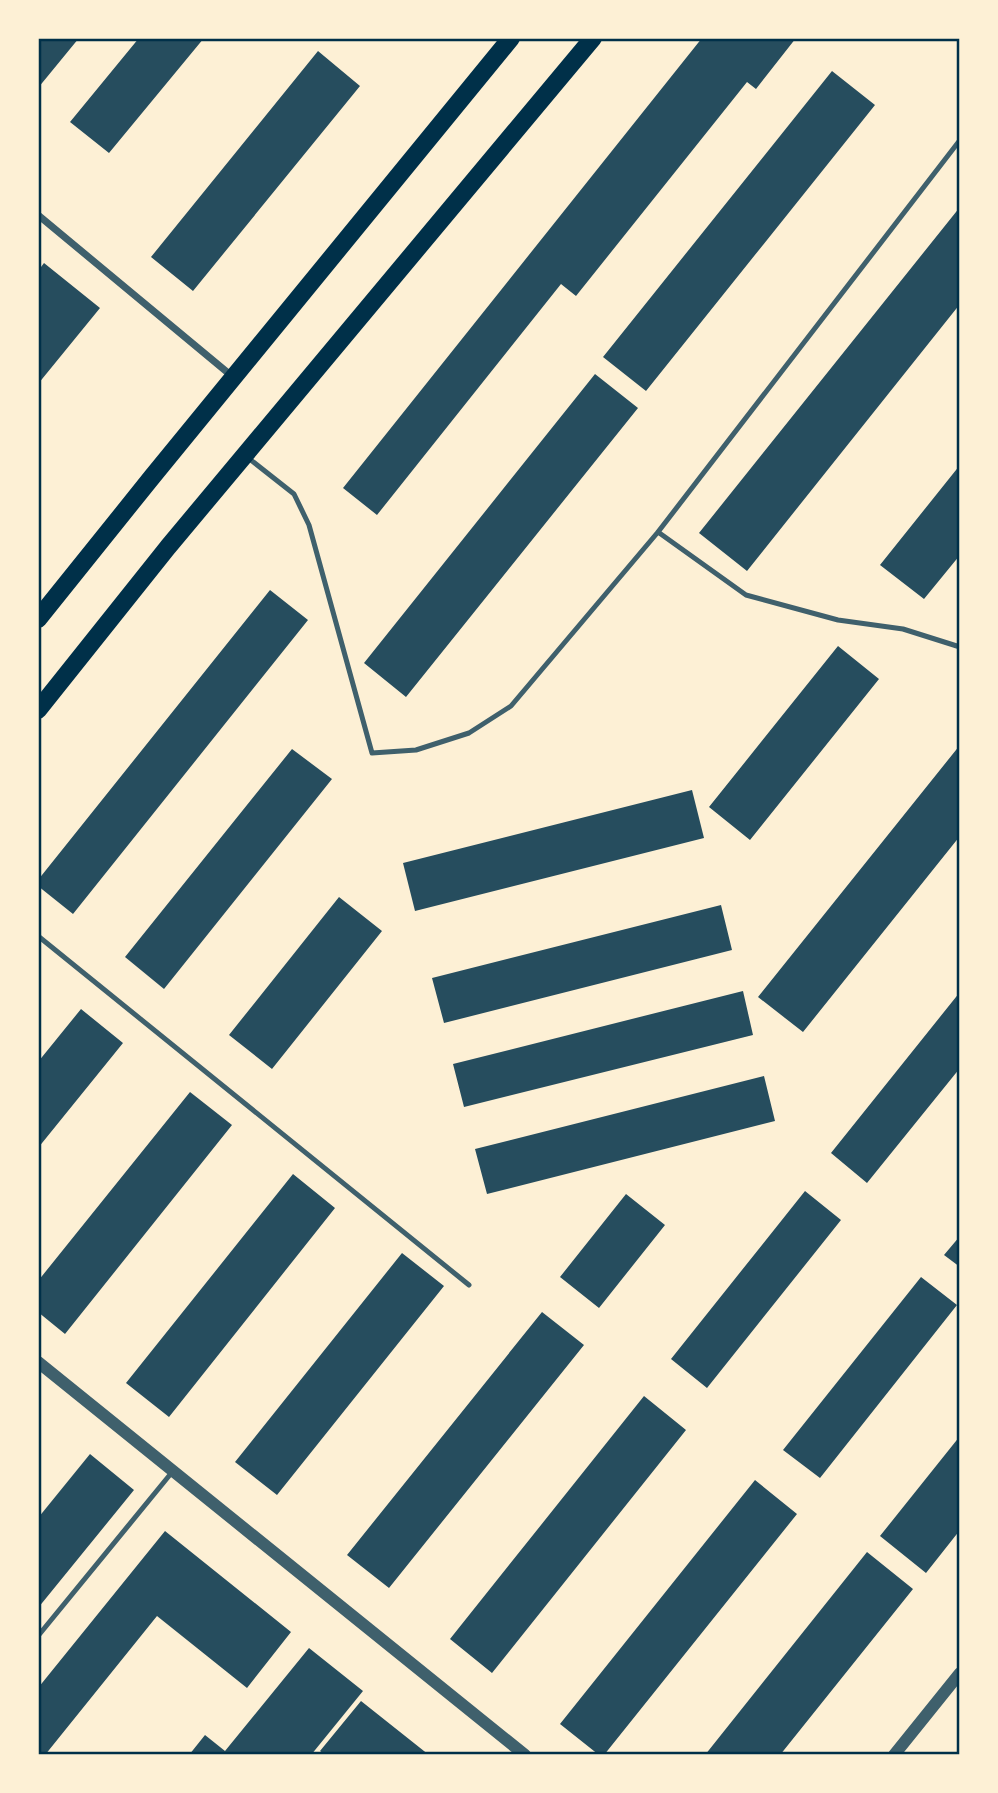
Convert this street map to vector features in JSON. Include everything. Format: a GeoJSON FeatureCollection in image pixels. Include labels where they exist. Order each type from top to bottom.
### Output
{"type":"FeatureCollection","features":[{"type":"Feature","properties":{"kind":"main road"},"geometry":{"type":"LineString","coordinates":[[38,619],[511,38]]}},
{"type":"Feature","properties":{"kind":"main road"},"geometry":{"type":"LineString","coordinates":[[38,710],[245,455],[593,38]]}},
{"type":"Feature","properties":{"kind":"street"},"geometry":{"type":"LineString","coordinates":[[38,215],[233,377]]}},
{"type":"Feature","properties":{"kind":"street"},"geometry":{"type":"LineString","coordinates":[[38,1362],[525,1755]]}},
{"type":"Feature","properties":{"kind":"street"},"geometry":{"type":"LineString","coordinates":[[894,1755],[960,1673]]}},
{"type":"Feature","properties":{"kind":"lane"},"geometry":{"type":"LineString","coordinates":[[245,455],[294,494],[309,526],[372,753],[416,750],[470,733],[511,706],[658,532],[960,140]]}},
{"type":"Feature","properties":{"kind":"lane"},"geometry":{"type":"LineString","coordinates":[[658,532],[746,595],[838,620],[903,629],[960,647]]}},
{"type":"Feature","properties":{"kind":"lane"},"geometry":{"type":"LineString","coordinates":[[38,936],[469,1285]]}},
{"type":"Feature","properties":{"kind":"lane"},"geometry":{"type":"LineString","coordinates":[[38,1636],[173,1471]]}},
{"type":"Feature","properties":{"kind":"building"},"geometry":{"type":"Polygon","coordinates":[[[38,38],[79,38],[38,88],[38,38]]]}},
{"type":"Feature","properties":{"kind":"building"},"geometry":{"type":"Polygon","coordinates":[[[139,38],[204,38],[109,153],[70,122],[139,38]]]}},
{"type":"Feature","properties":{"kind":"building"},"geometry":{"type":"Polygon","coordinates":[[[702,38],[796,38],[756,89],[747,82],[576,296],[561,284],[377,515],[343,488],[702,38]]]}},
{"type":"Feature","properties":{"kind":"building"},"geometry":{"type":"Polygon","coordinates":[[[318,51],[360,86],[193,291],[151,257],[318,51]]]}},
{"type":"Feature","properties":{"kind":"building"},"geometry":{"type":"Polygon","coordinates":[[[832,71],[875,105],[646,391],[603,357],[832,71]]]}},
{"type":"Feature","properties":{"kind":"building"},"geometry":{"type":"Polygon","coordinates":[[[960,207],[960,304],[747,571],[699,533],[960,207]]]}},
{"type":"Feature","properties":{"kind":"building"},"geometry":{"type":"Polygon","coordinates":[[[44,263],[100,308],[38,384],[38,271],[44,263]]]}},
{"type":"Feature","properties":{"kind":"building"},"geometry":{"type":"Polygon","coordinates":[[[595,374],[638,408],[406,697],[364,663],[595,374]]]}},
{"type":"Feature","properties":{"kind":"building"},"geometry":{"type":"Polygon","coordinates":[[[960,465],[960,555],[924,599],[880,565],[960,465]]]}},
{"type":"Feature","properties":{"kind":"building"},"geometry":{"type":"Polygon","coordinates":[[[270,590],[308,620],[73,914],[38,886],[38,880],[270,590]]]}},
{"type":"Feature","properties":{"kind":"building"},"geometry":{"type":"Polygon","coordinates":[[[838,646],[879,679],[750,840],[709,807],[838,646]]]}},
{"type":"Feature","properties":{"kind":"building"},"geometry":{"type":"Polygon","coordinates":[[[960,745],[960,836],[803,1032],[758,997],[960,745]]]}},
{"type":"Feature","properties":{"kind":"building"},"geometry":{"type":"Polygon","coordinates":[[[292,749],[332,779],[164,989],[125,957],[292,749]]]}},
{"type":"Feature","properties":{"kind":"building"},"geometry":{"type":"Polygon","coordinates":[[[692,790],[704,838],[415,911],[403,863],[692,790]]]}},
{"type":"Feature","properties":{"kind":"building"},"geometry":{"type":"Polygon","coordinates":[[[339,897],[382,931],[272,1069],[229,1035],[339,897]]]}},
{"type":"Feature","properties":{"kind":"building"},"geometry":{"type":"Polygon","coordinates":[[[721,905],[732,950],[444,1023],[432,978],[721,905]]]}},
{"type":"Feature","properties":{"kind":"building"},"geometry":{"type":"Polygon","coordinates":[[[743,991],[753,1035],[464,1107],[453,1064],[743,991]]]}},
{"type":"Feature","properties":{"kind":"building"},"geometry":{"type":"Polygon","coordinates":[[[960,992],[960,1068],[867,1183],[831,1153],[960,992]]]}},
{"type":"Feature","properties":{"kind":"building"},"geometry":{"type":"Polygon","coordinates":[[[81,1009],[123,1043],[38,1148],[38,1062],[81,1009]]]}},
{"type":"Feature","properties":{"kind":"building"},"geometry":{"type":"Polygon","coordinates":[[[764,1076],[775,1121],[487,1194],[475,1149],[764,1076]]]}},
{"type":"Feature","properties":{"kind":"building"},"geometry":{"type":"Polygon","coordinates":[[[190,1092],[232,1125],[65,1334],[38,1312],[38,1281],[190,1092]]]}},
{"type":"Feature","properties":{"kind":"building"},"geometry":{"type":"Polygon","coordinates":[[[293,1174],[335,1208],[169,1417],[126,1383],[293,1174]]]}},
{"type":"Feature","properties":{"kind":"building"},"geometry":{"type":"Polygon","coordinates":[[[805,1191],[841,1220],[707,1388],[671,1359],[805,1191]]]}},
{"type":"Feature","properties":{"kind":"building"},"geometry":{"type":"Polygon","coordinates":[[[626,1194],[665,1225],[599,1308],[560,1277],[626,1194]]]}},
{"type":"Feature","properties":{"kind":"building"},"geometry":{"type":"Polygon","coordinates":[[[960,1236],[960,1267],[944,1255],[960,1236]]]}},
{"type":"Feature","properties":{"kind":"building"},"geometry":{"type":"Polygon","coordinates":[[[402,1253],[444,1286],[277,1495],[235,1462],[402,1253]]]}},
{"type":"Feature","properties":{"kind":"building"},"geometry":{"type":"Polygon","coordinates":[[[921,1277],[957,1305],[820,1478],[783,1450],[921,1277]]]}},
{"type":"Feature","properties":{"kind":"building"},"geometry":{"type":"Polygon","coordinates":[[[542,1312],[584,1345],[389,1588],[347,1555],[542,1312]]]}},
{"type":"Feature","properties":{"kind":"building"},"geometry":{"type":"Polygon","coordinates":[[[644,1396],[686,1430],[492,1673],[450,1639],[644,1396]]]}},
{"type":"Feature","properties":{"kind":"building"},"geometry":{"type":"Polygon","coordinates":[[[960,1436],[960,1530],[926,1573],[880,1536],[960,1436]]]}},
{"type":"Feature","properties":{"kind":"building"},"geometry":{"type":"Polygon","coordinates":[[[90,1454],[134,1490],[38,1608],[38,1518],[90,1454]]]}},
{"type":"Feature","properties":{"kind":"building"},"geometry":{"type":"Polygon","coordinates":[[[755,1480],[797,1514],[604,1755],[599,1755],[560,1724],[755,1480]]]}},
{"type":"Feature","properties":{"kind":"building"},"geometry":{"type":"Polygon","coordinates":[[[165,1531],[291,1632],[247,1688],[157,1616],[45,1755],[38,1755],[38,1688],[165,1531]]]}},
{"type":"Feature","properties":{"kind":"building"},"geometry":{"type":"Polygon","coordinates":[[[867,1552],[913,1589],[780,1755],[705,1755],[867,1552]]]}},
{"type":"Feature","properties":{"kind":"building"},"geometry":{"type":"Polygon","coordinates":[[[309,1648],[363,1691],[311,1755],[189,1755],[205,1735],[225,1751],[309,1648]]]}},
{"type":"Feature","properties":{"kind":"building"},"geometry":{"type":"Polygon","coordinates":[[[361,1701],[429,1755],[325,1755],[320,1751],[361,1701]]]}}]}
